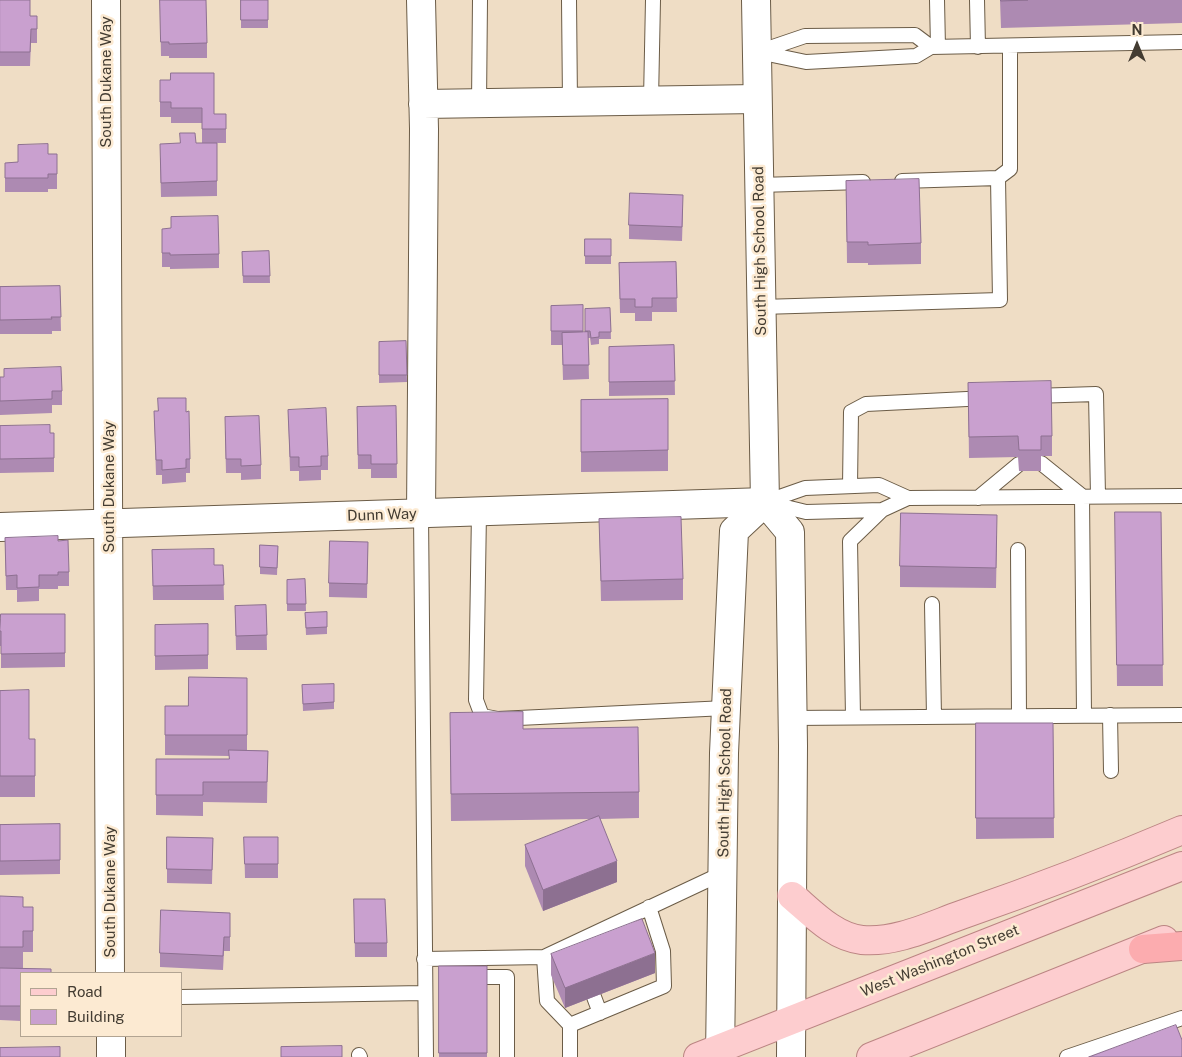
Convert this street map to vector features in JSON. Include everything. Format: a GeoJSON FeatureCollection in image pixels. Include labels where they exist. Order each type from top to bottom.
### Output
{"type":"FeatureCollection","features":[{"type":"Feature","properties":{"kind":"highway"},"geometry":{"type":"LineString","coordinates":[[1143,948],[1182,946]]}},
{"type":"Feature","properties":{"kind":"main road"},"geometry":{"type":"LineString","coordinates":[[792,896],[833,929],[861,940],[883,940],[907,934],[1108,861],[1182,830]]}},
{"type":"Feature","properties":{"kind":"main road","name":"West Washington Street"},"geometry":{"type":"LineString","coordinates":[[713,1054],[792,1020],[1182,866]]}},
{"type":"Feature","properties":{"kind":"main road"},"geometry":{"type":"LineString","coordinates":[[871,1057],[1182,933]]}},
{"type":"Feature","properties":{"kind":"street","name":"South Dukane Way"},"geometry":{"type":"LineString","coordinates":[[106,0],[110,972]]}},
{"type":"Feature","properties":{"kind":"street"},"geometry":{"type":"LineString","coordinates":[[421,0],[423,104],[421,514]]}},
{"type":"Feature","properties":{"kind":"street","name":"South High School Road"},"geometry":{"type":"LineString","coordinates":[[713,1054],[723,873],[726,708],[734,531],[765,502],[756,0]]}},
{"type":"Feature","properties":{"kind":"street"},"geometry":{"type":"LineString","coordinates":[[423,104],[757,99]]}},
{"type":"Feature","properties":{"kind":"street","name":"Dunn Way"},"geometry":{"type":"LineString","coordinates":[[0,527],[765,502]]}},
{"type":"Feature","properties":{"kind":"street"},"geometry":{"type":"LineString","coordinates":[[765,502],[790,532],[792,718],[791,1057]]}},
{"type":"Feature","properties":{"kind":"street"},"geometry":{"type":"LineString","coordinates":[[111,1037],[111,1057]]}},
{"type":"Feature","properties":{"kind":"lane"},"geometry":{"type":"LineString","coordinates":[[479,103],[480,0]]}},
{"type":"Feature","properties":{"kind":"lane"},"geometry":{"type":"LineString","coordinates":[[569,0],[570,102]]}},
{"type":"Feature","properties":{"kind":"lane"},"geometry":{"type":"LineString","coordinates":[[651,100],[652,0]]}},
{"type":"Feature","properties":{"kind":"lane"},"geometry":{"type":"LineString","coordinates":[[934,47],[937,0]]}},
{"type":"Feature","properties":{"kind":"lane"},"geometry":{"type":"LineString","coordinates":[[977,0],[978,47]]}},
{"type":"Feature","properties":{"kind":"lane"},"geometry":{"type":"LineString","coordinates":[[758,52],[805,36],[915,35],[934,47]]}},
{"type":"Feature","properties":{"kind":"lane"},"geometry":{"type":"LineString","coordinates":[[758,52],[806,62],[916,56],[934,47],[1182,42]]}},
{"type":"Feature","properties":{"kind":"lane"},"geometry":{"type":"LineString","coordinates":[[759,185],[998,178],[1010,169],[1010,46]]}},
{"type":"Feature","properties":{"kind":"lane"},"geometry":{"type":"LineString","coordinates":[[761,307],[1000,300],[998,178]]}},
{"type":"Feature","properties":{"kind":"lane"},"geometry":{"type":"LineString","coordinates":[[1022,397],[1096,394],[1098,496]]}},
{"type":"Feature","properties":{"kind":"lane"},"geometry":{"type":"LineString","coordinates":[[850,486],[851,412],[866,404],[1004,397]]}},
{"type":"Feature","properties":{"kind":"lane"},"geometry":{"type":"LineString","coordinates":[[1041,463],[1082,496]]}},
{"type":"Feature","properties":{"kind":"lane"},"geometry":{"type":"LineString","coordinates":[[978,498],[1018,464]]}},
{"type":"Feature","properties":{"kind":"lane"},"geometry":{"type":"LineString","coordinates":[[765,502],[805,488],[879,485],[908,498],[1182,496]]}},
{"type":"Feature","properties":{"kind":"lane"},"geometry":{"type":"LineString","coordinates":[[1082,496],[1084,716]]}},
{"type":"Feature","properties":{"kind":"lane"},"geometry":{"type":"LineString","coordinates":[[853,717],[850,541],[882,510],[908,498]]}},
{"type":"Feature","properties":{"kind":"lane"},"geometry":{"type":"LineString","coordinates":[[765,502],[806,512],[882,510]]}},
{"type":"Feature","properties":{"kind":"lane"},"geometry":{"type":"LineString","coordinates":[[479,512],[476,700],[482,716],[498,719],[726,708]]}},
{"type":"Feature","properties":{"kind":"lane"},"geometry":{"type":"LineString","coordinates":[[421,514],[426,1057]]}},
{"type":"Feature","properties":{"kind":"lane"},"geometry":{"type":"LineString","coordinates":[[1018,550],[1019,716]]}},
{"type":"Feature","properties":{"kind":"lane"},"geometry":{"type":"LineString","coordinates":[[932,604],[934,717]]}},
{"type":"Feature","properties":{"kind":"lane"},"geometry":{"type":"LineString","coordinates":[[792,718],[1182,715]]}},
{"type":"Feature","properties":{"kind":"lane"},"geometry":{"type":"LineString","coordinates":[[1110,716],[1111,771]]}},
{"type":"Feature","properties":{"kind":"lane"},"geometry":{"type":"LineString","coordinates":[[424,959],[544,957],[723,873]]}},
{"type":"Feature","properties":{"kind":"lane"},"geometry":{"type":"LineString","coordinates":[[570,1025],[664,986],[663,951],[649,907]]}},
{"type":"Feature","properties":{"kind":"lane"},"geometry":{"type":"LineString","coordinates":[[608,927],[613,942]]}},
{"type":"Feature","properties":{"kind":"lane"},"geometry":{"type":"LineString","coordinates":[[575,942],[580,956]]}},
{"type":"Feature","properties":{"kind":"lane"},"geometry":{"type":"LineString","coordinates":[[544,957],[547,1001],[570,1025],[570,1057]]}},
{"type":"Feature","properties":{"kind":"lane"},"geometry":{"type":"LineString","coordinates":[[465,958],[466,977],[507,977],[508,1057]]}},
{"type":"Feature","properties":{"kind":"lane"},"geometry":{"type":"LineString","coordinates":[[628,984],[634,998]]}},
{"type":"Feature","properties":{"kind":"lane"},"geometry":{"type":"LineString","coordinates":[[182,997],[424,993]]}},
{"type":"Feature","properties":{"kind":"lane"},"geometry":{"type":"LineString","coordinates":[[594,997],[600,1013]]}},
{"type":"Feature","properties":{"kind":"lane"},"geometry":{"type":"LineString","coordinates":[[1067,1057],[1182,1018]]}},
{"type":"Feature","properties":{"kind":"building"},"geometry":{"type":"Polygon","coordinates":[[[0,0],[30,0],[30,16],[37,16],[37,29],[31,29],[30,52],[0,52],[0,0]]]}},
{"type":"Feature","properties":{"kind":"building"},"geometry":{"type":"Polygon","coordinates":[[[160,0],[206,0],[207,43],[169,44],[169,42],[161,42],[160,0]]]}},
{"type":"Feature","properties":{"kind":"building"},"geometry":{"type":"Polygon","coordinates":[[[241,0],[268,0],[268,20],[241,20],[241,0]]]}},
{"type":"Feature","properties":{"kind":"building"},"geometry":{"type":"Polygon","coordinates":[[[171,73],[214,73],[214,114],[226,114],[226,129],[202,129],[202,108],[171,108],[171,102],[160,102],[160,80],[170,80],[171,73]]]}},
{"type":"Feature","properties":{"kind":"building"},"geometry":{"type":"Polygon","coordinates":[[[180,133],[195,133],[196,143],[217,143],[217,181],[161,183],[160,144],[180,143],[180,133]]]}},
{"type":"Feature","properties":{"kind":"building"},"geometry":{"type":"Polygon","coordinates":[[[48,144],[48,154],[57,154],[57,174],[48,174],[48,178],[5,178],[5,163],[18,162],[18,145],[48,144]]]}},
{"type":"Feature","properties":{"kind":"building"},"geometry":{"type":"Polygon","coordinates":[[[919,179],[921,243],[868,245],[868,242],[847,242],[846,181],[919,179]]]}},
{"type":"Feature","properties":{"kind":"building"},"geometry":{"type":"Polygon","coordinates":[[[630,193],[683,195],[682,227],[629,225],[630,193]]]}},
{"type":"Feature","properties":{"kind":"building"},"geometry":{"type":"Polygon","coordinates":[[[218,216],[219,254],[170,255],[170,253],[162,253],[162,229],[171,228],[171,217],[218,216]]]}},
{"type":"Feature","properties":{"kind":"building"},"geometry":{"type":"Polygon","coordinates":[[[585,239],[611,239],[611,256],[585,256],[585,239]]]}},
{"type":"Feature","properties":{"kind":"building"},"geometry":{"type":"Polygon","coordinates":[[[269,251],[270,276],[243,276],[242,252],[269,251]]]}},
{"type":"Feature","properties":{"kind":"building"},"geometry":{"type":"Polygon","coordinates":[[[676,262],[677,298],[652,298],[652,307],[635,307],[635,299],[620,299],[619,263],[676,262]]]}},
{"type":"Feature","properties":{"kind":"building"},"geometry":{"type":"Polygon","coordinates":[[[60,286],[61,317],[51,317],[52,319],[0,320],[0,287],[60,286]]]}},
{"type":"Feature","properties":{"kind":"building"},"geometry":{"type":"Polygon","coordinates":[[[583,305],[583,331],[551,331],[551,306],[583,305]]]}},
{"type":"Feature","properties":{"kind":"building"},"geometry":{"type":"Polygon","coordinates":[[[610,308],[611,332],[599,332],[599,337],[591,338],[590,331],[585,331],[585,309],[610,308]]]}},
{"type":"Feature","properties":{"kind":"building"},"geometry":{"type":"Polygon","coordinates":[[[588,332],[589,365],[563,365],[562,333],[588,332]]]}},
{"type":"Feature","properties":{"kind":"building"},"geometry":{"type":"Polygon","coordinates":[[[406,341],[407,375],[379,375],[379,342],[406,341]]]}},
{"type":"Feature","properties":{"kind":"building"},"geometry":{"type":"Polygon","coordinates":[[[674,345],[675,381],[609,382],[609,347],[674,345]]]}},
{"type":"Feature","properties":{"kind":"building"},"geometry":{"type":"Polygon","coordinates":[[[61,367],[62,391],[52,391],[52,399],[0,401],[0,377],[4,377],[4,369],[61,367]]]}},
{"type":"Feature","properties":{"kind":"building"},"geometry":{"type":"Polygon","coordinates":[[[1051,381],[1052,436],[1041,436],[1041,450],[1019,450],[1018,436],[969,437],[968,383],[1051,381]]]}},
{"type":"Feature","properties":{"kind":"building"},"geometry":{"type":"Polygon","coordinates":[[[158,398],[186,398],[186,412],[189,411],[190,459],[186,459],[186,468],[162,470],[162,460],[156,460],[154,411],[158,411],[158,398]]]}},
{"type":"Feature","properties":{"kind":"building"},"geometry":{"type":"Polygon","coordinates":[[[668,399],[668,450],[581,452],[581,400],[668,399]]]}},
{"type":"Feature","properties":{"kind":"building"},"geometry":{"type":"Polygon","coordinates":[[[396,406],[397,464],[371,464],[371,455],[358,455],[357,407],[396,406]]]}},
{"type":"Feature","properties":{"kind":"building"},"geometry":{"type":"Polygon","coordinates":[[[326,408],[328,456],[321,456],[321,466],[299,467],[299,457],[290,457],[288,410],[326,408]]]}},
{"type":"Feature","properties":{"kind":"building"},"geometry":{"type":"Polygon","coordinates":[[[259,416],[261,465],[241,466],[241,459],[226,459],[225,417],[259,416]]]}},
{"type":"Feature","properties":{"kind":"building"},"geometry":{"type":"Polygon","coordinates":[[[50,425],[50,433],[54,433],[54,458],[0,459],[0,426],[50,425]]]}},
{"type":"Feature","properties":{"kind":"building"},"geometry":{"type":"Polygon","coordinates":[[[1115,512],[1161,512],[1163,665],[1117,665],[1115,512]]]}},
{"type":"Feature","properties":{"kind":"building"},"geometry":{"type":"Polygon","coordinates":[[[901,513],[997,515],[996,568],[900,566],[901,513]]]}},
{"type":"Feature","properties":{"kind":"building"},"geometry":{"type":"Polygon","coordinates":[[[681,517],[683,579],[601,581],[599,519],[681,517]]]}},
{"type":"Feature","properties":{"kind":"building"},"geometry":{"type":"Polygon","coordinates":[[[58,536],[58,541],[68,540],[69,572],[58,572],[58,575],[39,575],[39,587],[17,588],[17,575],[6,576],[5,538],[58,536]]]}},
{"type":"Feature","properties":{"kind":"building"},"geometry":{"type":"Polygon","coordinates":[[[330,541],[368,542],[367,584],[329,583],[330,541]]]}},
{"type":"Feature","properties":{"kind":"building"},"geometry":{"type":"Polygon","coordinates":[[[260,545],[278,546],[277,568],[260,567],[260,545]]]}},
{"type":"Feature","properties":{"kind":"building"},"geometry":{"type":"Polygon","coordinates":[[[214,549],[214,565],[223,565],[224,585],[153,586],[152,550],[214,549]]]}},
{"type":"Feature","properties":{"kind":"building"},"geometry":{"type":"Polygon","coordinates":[[[305,579],[306,604],[287,604],[287,580],[305,579]]]}},
{"type":"Feature","properties":{"kind":"building"},"geometry":{"type":"Polygon","coordinates":[[[266,605],[267,635],[236,636],[235,606],[266,605]]]}},
{"type":"Feature","properties":{"kind":"building"},"geometry":{"type":"Polygon","coordinates":[[[327,612],[327,627],[306,628],[305,613],[327,612]]]}},
{"type":"Feature","properties":{"kind":"building"},"geometry":{"type":"Polygon","coordinates":[[[1,614],[65,614],[65,653],[1,654],[1,614]]]}},
{"type":"Feature","properties":{"kind":"building"},"geometry":{"type":"Polygon","coordinates":[[[208,624],[208,655],[155,656],[155,625],[208,624]]]}},
{"type":"Feature","properties":{"kind":"building"},"geometry":{"type":"Polygon","coordinates":[[[189,677],[247,678],[247,735],[165,735],[165,706],[188,706],[189,677]]]}},
{"type":"Feature","properties":{"kind":"building"},"geometry":{"type":"Polygon","coordinates":[[[334,684],[334,702],[303,704],[302,685],[334,684]]]}},
{"type":"Feature","properties":{"kind":"building"},"geometry":{"type":"Polygon","coordinates":[[[29,690],[29,739],[35,739],[35,776],[0,776],[0,691],[29,690]]]}},
{"type":"Feature","properties":{"kind":"building"},"geometry":{"type":"Polygon","coordinates":[[[523,712],[523,729],[638,727],[639,792],[451,794],[450,713],[523,712]]]}},
{"type":"Feature","properties":{"kind":"building"},"geometry":{"type":"Polygon","coordinates":[[[976,723],[1053,723],[1054,818],[976,818],[976,723]]]}},
{"type":"Feature","properties":{"kind":"building"},"geometry":{"type":"Polygon","coordinates":[[[229,750],[268,751],[267,782],[203,782],[203,795],[156,795],[156,759],[229,759],[229,750]]]}},
{"type":"Feature","properties":{"kind":"building"},"geometry":{"type":"Polygon","coordinates":[[[599,816],[617,861],[543,890],[525,845],[599,816]]]}},
{"type":"Feature","properties":{"kind":"building"},"geometry":{"type":"Polygon","coordinates":[[[60,824],[60,860],[0,861],[0,825],[60,824]]]}},
{"type":"Feature","properties":{"kind":"building"},"geometry":{"type":"Polygon","coordinates":[[[167,837],[213,838],[212,870],[167,869],[167,837]]]}},
{"type":"Feature","properties":{"kind":"building"},"geometry":{"type":"Polygon","coordinates":[[[244,837],[278,837],[278,864],[245,864],[244,837]]]}},
{"type":"Feature","properties":{"kind":"building"},"geometry":{"type":"Polygon","coordinates":[[[0,896],[23,897],[23,907],[33,907],[33,931],[23,931],[23,947],[0,947],[0,896]]]}},
{"type":"Feature","properties":{"kind":"building"},"geometry":{"type":"Polygon","coordinates":[[[354,899],[385,899],[387,943],[355,943],[354,899]]]}},
{"type":"Feature","properties":{"kind":"building"},"geometry":{"type":"Polygon","coordinates":[[[161,910],[230,913],[230,937],[224,937],[223,956],[160,953],[161,910]]]}},
{"type":"Feature","properties":{"kind":"building"},"geometry":{"type":"Polygon","coordinates":[[[642,919],[655,953],[565,988],[551,954],[642,919]]]}},
{"type":"Feature","properties":{"kind":"building"},"geometry":{"type":"Polygon","coordinates":[[[439,966],[487,966],[487,1053],[439,1053],[439,966]]]}},
{"type":"Feature","properties":{"kind":"building"},"geometry":{"type":"Polygon","coordinates":[[[0,968],[51,969],[51,972],[20,972],[20,1006],[0,1006],[0,968]]]}},
{"type":"Feature","properties":{"kind":"building"},"geometry":{"type":"Polygon","coordinates":[[[1176,1025],[1182,1040],[1182,1057],[1089,1057],[1176,1025]]]}},
{"type":"Feature","properties":{"kind":"building"},"geometry":{"type":"Polygon","coordinates":[[[342,1046],[342,1057],[281,1057],[281,1047],[342,1046]]]}},
{"type":"Feature","properties":{"kind":"building"},"geometry":{"type":"Polygon","coordinates":[[[60,1047],[60,1057],[0,1057],[0,1048],[60,1047]]]}}]}
